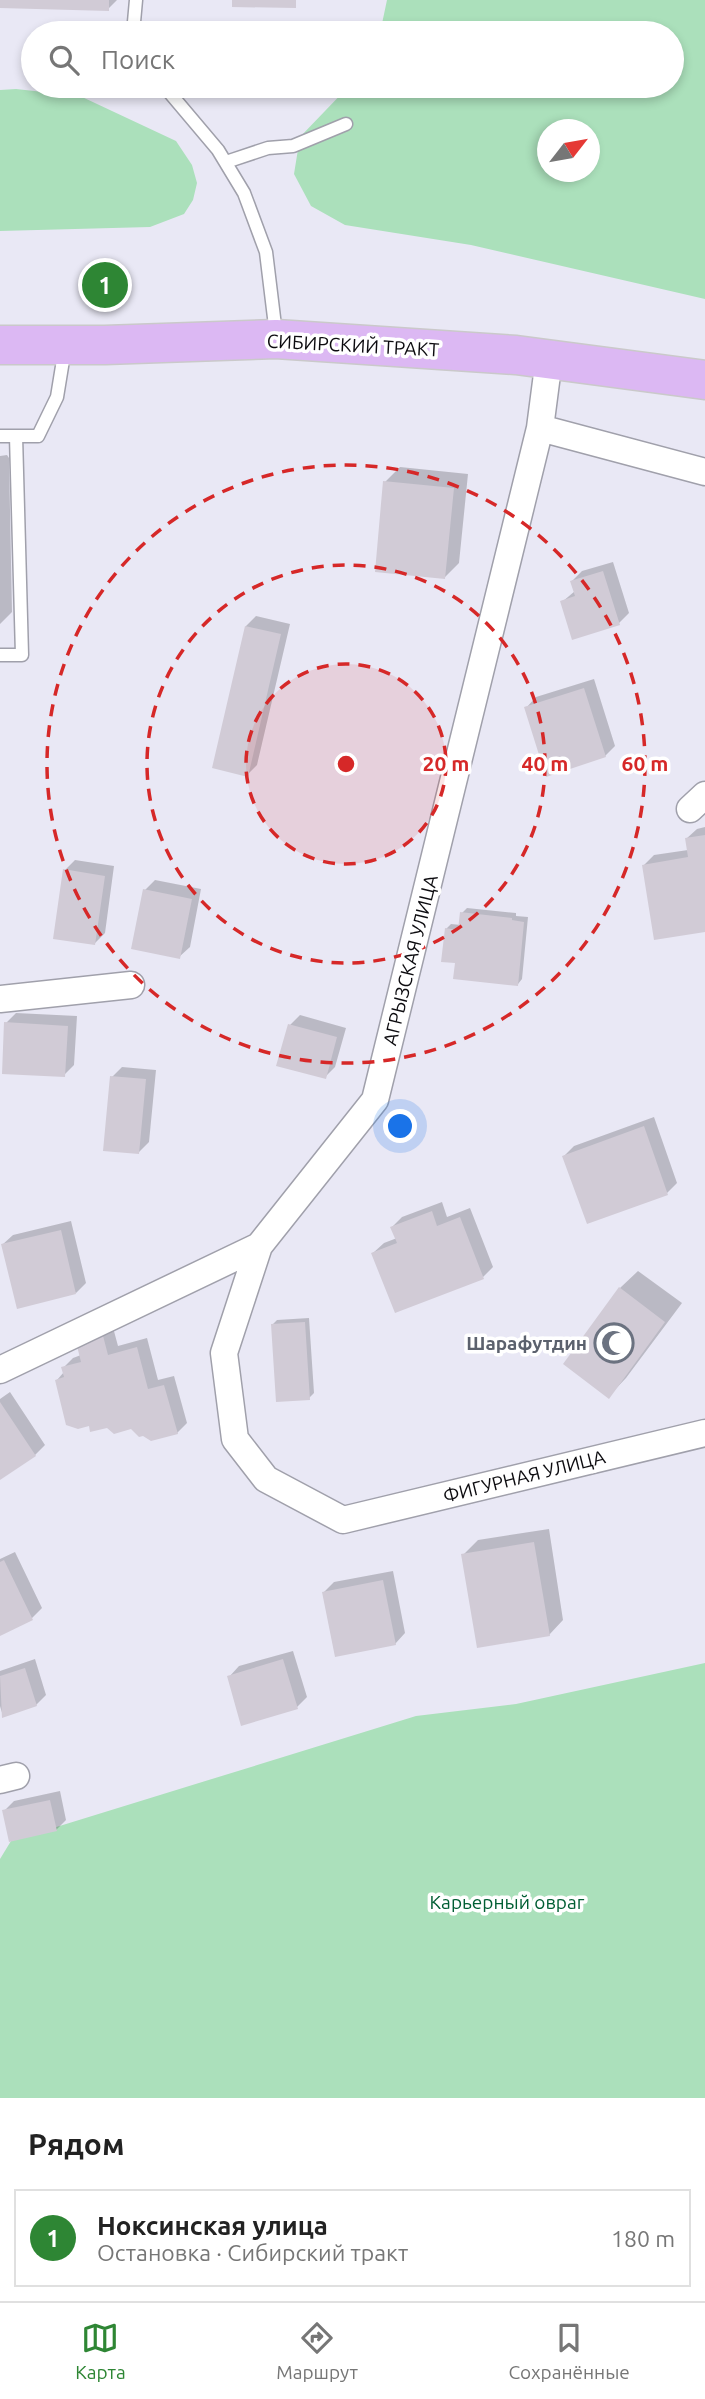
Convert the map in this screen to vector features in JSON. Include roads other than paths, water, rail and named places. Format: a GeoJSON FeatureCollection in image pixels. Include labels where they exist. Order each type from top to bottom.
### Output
{"type":"FeatureCollection","features":[{"type":"Feature","properties":{"kind":"main road","name":"СИБИРСКИЙ ТРАКТ"},"geometry":{"type":"LineString","coordinates":[[0,345],[105,345],[276,338],[549,359],[705,380]]}},
{"type":"Feature","properties":{"kind":"street","name":"АГРЫЗСКАЯ УЛИЦА"},"geometry":{"type":"LineString","coordinates":[[2,1363],[259,1246],[375,1100],[540,428],[549,359]]}},
{"type":"Feature","properties":{"kind":"street"},"geometry":{"type":"LineString","coordinates":[[540,428],[705,472]]}},
{"type":"Feature","properties":{"kind":"street"},"geometry":{"type":"LineString","coordinates":[[0,999],[131,985]]}},
{"type":"Feature","properties":{"kind":"street","name":"ФИГУРНАЯ УЛИЦА"},"geometry":{"type":"LineString","coordinates":[[259,1246],[224,1353],[235,1438],[266,1479],[343,1520],[705,1433]]}},
{"type":"Feature","properties":{"kind":"lane"},"geometry":{"type":"LineString","coordinates":[[134,21],[136,0]]}},
{"type":"Feature","properties":{"kind":"lane"},"geometry":{"type":"LineString","coordinates":[[174,98],[226,162],[244,193],[265,252],[276,338]]}},
{"type":"Feature","properties":{"kind":"lane"},"geometry":{"type":"LineString","coordinates":[[226,162],[268,148],[293,146],[346,124]]}},
{"type":"Feature","properties":{"kind":"lane"},"geometry":{"type":"LineString","coordinates":[[0,436],[38,436],[57,397],[66,345]]}},
{"type":"Feature","properties":{"kind":"lane"},"geometry":{"type":"LineString","coordinates":[[0,655],[22,655],[16,436]]}},
{"type":"Feature","properties":{"kind":"place","name":"Ноксинская улица"},"geometry":{"type":"Point","coordinates":[105,285]}},
{"type":"Feature","properties":{"kind":"place","name":"Шарафутдин"},"geometry":{"type":"Point","coordinates":[614,1343]}},
{"type":"Feature","properties":{"kind":"park label","name":"Карьерный овраг"},"geometry":{"type":"Point","coordinates":[507,1902]}}]}
